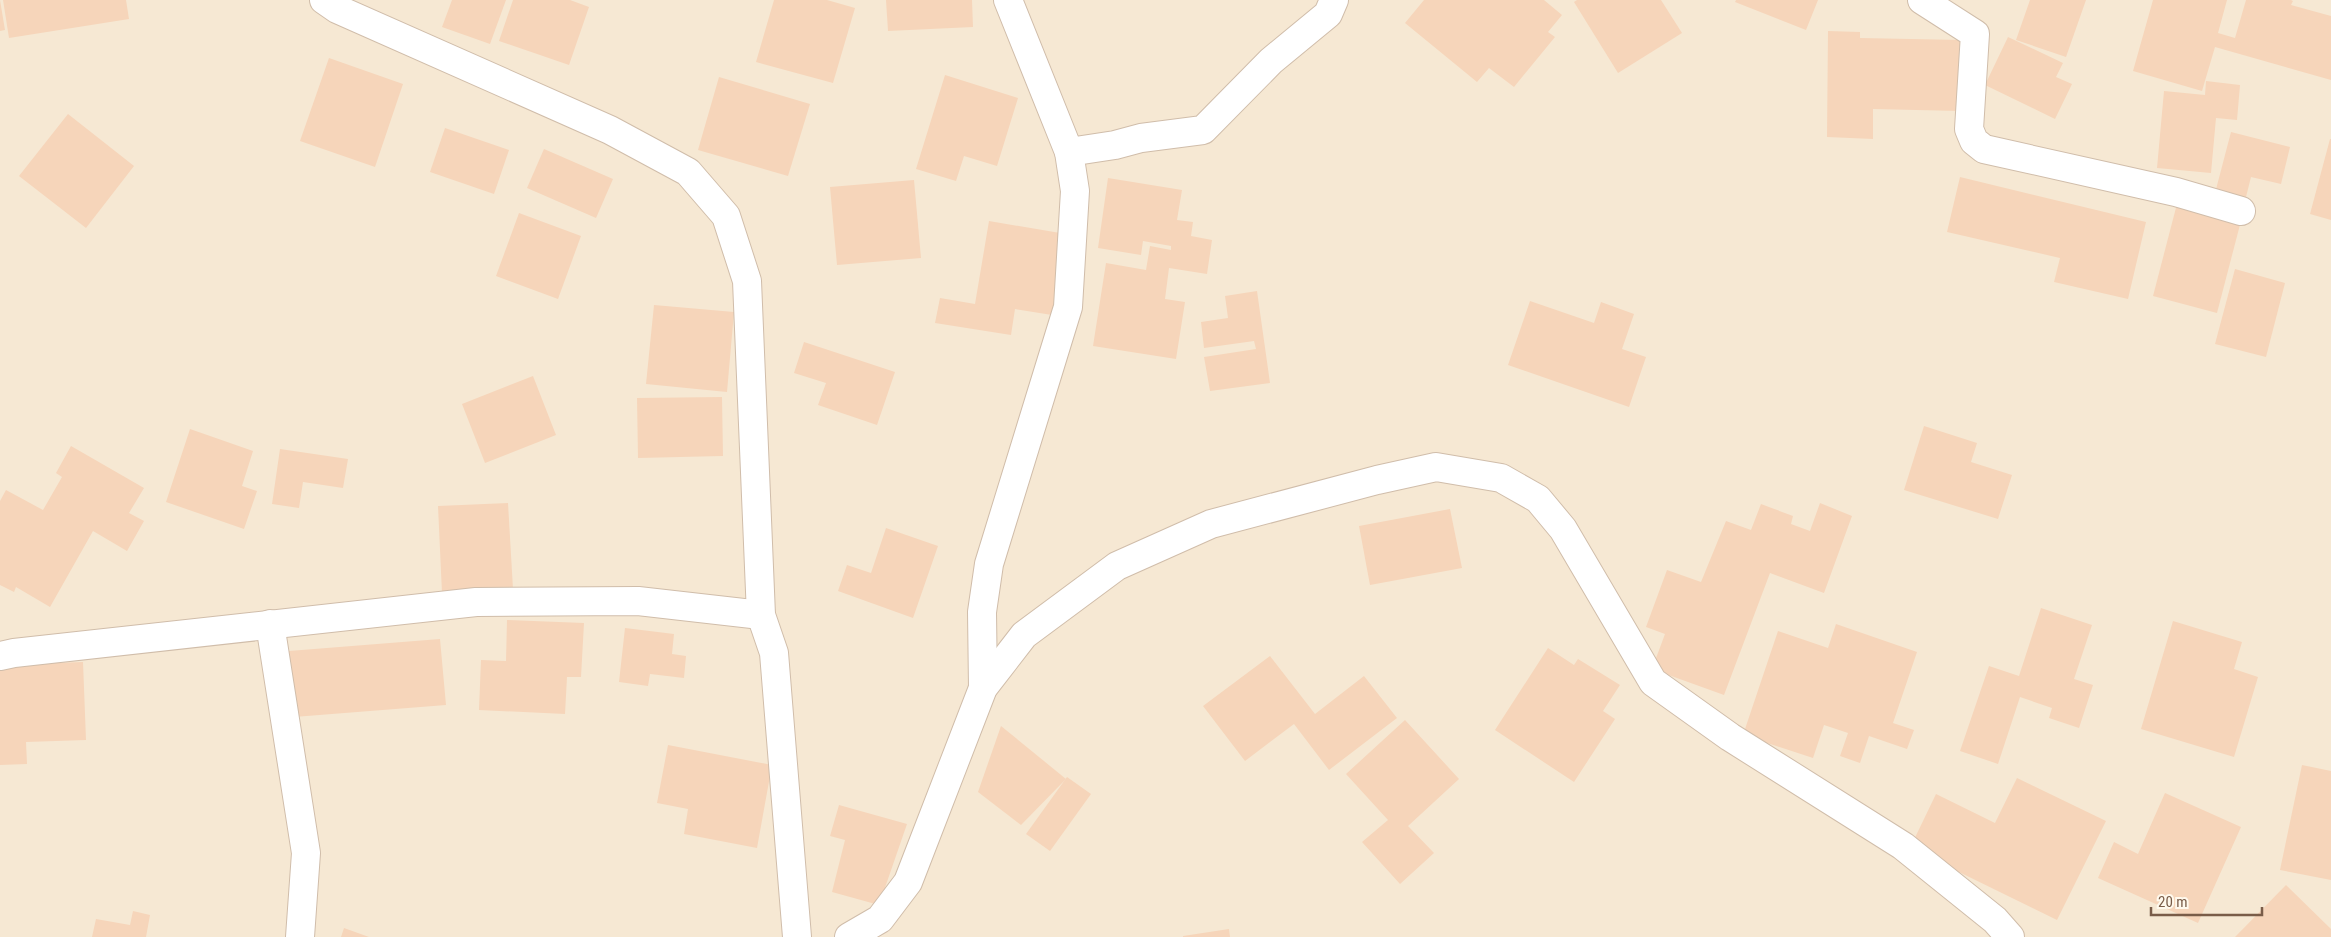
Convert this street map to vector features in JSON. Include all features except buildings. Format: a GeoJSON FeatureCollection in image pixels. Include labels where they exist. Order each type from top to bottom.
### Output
{"type":"FeatureCollection","features":[{"type":"Feature","properties":{"kind":"street"},"geometry":{"type":"LineString","coordinates":[[324,0],[338,10],[610,130],[688,172],[726,216],[747,281],[761,615],[774,653],[797,937]]}},
{"type":"Feature","properties":{"kind":"street"},"geometry":{"type":"LineString","coordinates":[[983,688],[982,612],[989,564],[1068,307],[1075,191],[1069,152],[1008,0]]}},
{"type":"Feature","properties":{"kind":"street"},"geometry":{"type":"LineString","coordinates":[[1069,152],[1115,145],[1140,138],[1203,130],[1270,61],[1328,14],[1334,0]]}},
{"type":"Feature","properties":{"kind":"street"},"geometry":{"type":"LineString","coordinates":[[1922,0],[1975,34],[1968,129],[1974,141],[1984,149],[2176,192],[2241,211]]}},
{"type":"Feature","properties":{"kind":"street"},"geometry":{"type":"LineString","coordinates":[[848,937],[880,920],[908,882],[983,688],[1024,635],[1117,566],[1211,524],[1377,480],[1436,468],[1501,478],[1538,499],[1563,529],[1653,682],[1730,737],[1903,846],[1995,920],[2010,937]]}},
{"type":"Feature","properties":{"kind":"street"},"geometry":{"type":"LineString","coordinates":[[0,656],[476,602],[555,600],[638,601],[761,615]]}},
{"type":"Feature","properties":{"kind":"street"},"geometry":{"type":"LineString","coordinates":[[270,624],[306,853],[300,937]]}},
{"type":"Feature","properties":{"kind":"shaded area"},"geometry":{"type":"Polygon","coordinates":[[[0,0],[2331,0],[2331,937],[0,937],[0,0]]]}}]}
